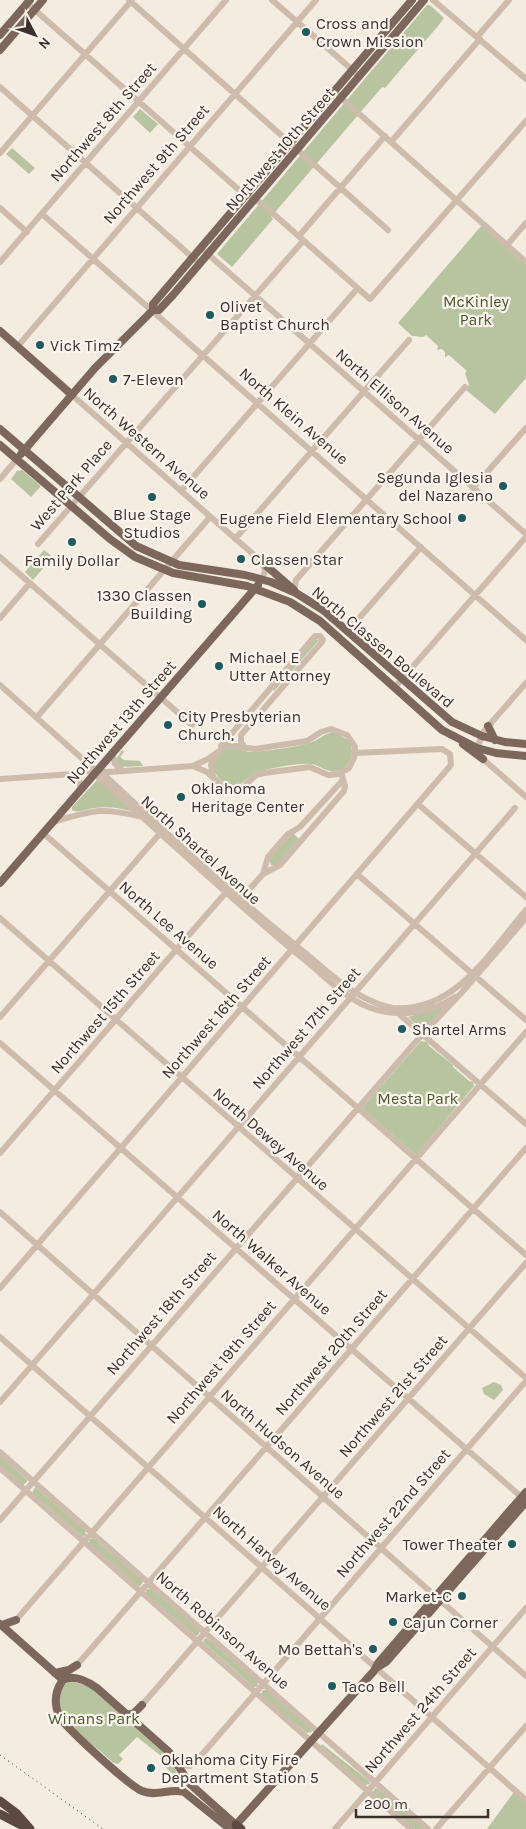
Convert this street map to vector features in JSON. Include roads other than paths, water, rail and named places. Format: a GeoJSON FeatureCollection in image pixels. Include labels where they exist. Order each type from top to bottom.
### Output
{"type":"FeatureCollection","features":[{"type":"Feature","properties":{"kind":"highway"},"geometry":{"type":"LineString","coordinates":[[0,1801],[16,1813],[30,1829]]}},
{"type":"Feature","properties":{"kind":"highway"},"geometry":{"type":"LineString","coordinates":[[0,1814],[30,1829]]}},
{"type":"Feature","properties":{"kind":"main road"},"geometry":{"type":"LineString","coordinates":[[0,50],[43,0]]}},
{"type":"Feature","properties":{"kind":"main road","name":"Northwest 10th Street"},"geometry":{"type":"LineString","coordinates":[[153,310],[153,304],[412,0]]}},
{"type":"Feature","properties":{"kind":"main road","name":"Northwest 10th Street"},"geometry":{"type":"LineString","coordinates":[[17,459],[109,353],[153,310],[159,310],[200,264],[424,0]]}},
{"type":"Feature","properties":{"kind":"main road"},"geometry":{"type":"LineString","coordinates":[[0,35],[28,2]]}},
{"type":"Feature","properties":{"kind":"main road","name":"North Western Avenue"},"geometry":{"type":"LineString","coordinates":[[0,332],[72,395]]}},
{"type":"Feature","properties":{"kind":"main road","name":"North Classen Boulevard"},"geometry":{"type":"LineString","coordinates":[[0,429],[130,542],[171,562],[262,580],[295,591],[323,610],[452,722],[495,740],[526,744]]}},
{"type":"Feature","properties":{"kind":"main road","name":"North Classen Boulevard"},"geometry":{"type":"LineString","coordinates":[[0,445],[125,550],[164,570],[183,576],[255,588],[300,608],[340,639],[433,722],[477,748],[506,755],[526,756]]}},
{"type":"Feature","properties":{"kind":"main road"},"geometry":{"type":"LineString","coordinates":[[263,563],[295,591]]}},
{"type":"Feature","properties":{"kind":"main road","name":"Northwest 13th Street"},"geometry":{"type":"LineString","coordinates":[[0,882],[98,772],[112,753],[262,580]]}},
{"type":"Feature","properties":{"kind":"main road"},"geometry":{"type":"LineString","coordinates":[[340,639],[347,632]]}},
{"type":"Feature","properties":{"kind":"main road"},"geometry":{"type":"LineString","coordinates":[[488,726],[495,740]]}},
{"type":"Feature","properties":{"kind":"main road"},"geometry":{"type":"LineString","coordinates":[[456,737],[483,759]]}},
{"type":"Feature","properties":{"kind":"main road"},"geometry":{"type":"LineString","coordinates":[[235,1828],[319,1734],[376,1668],[378,1663],[525,1498]]}},
{"type":"Feature","properties":{"kind":"main road"},"geometry":{"type":"LineString","coordinates":[[1,1624],[16,1620]]}},
{"type":"Feature","properties":{"kind":"main road"},"geometry":{"type":"LineString","coordinates":[[1,1624],[62,1680]]}},
{"type":"Feature","properties":{"kind":"main road"},"geometry":{"type":"LineString","coordinates":[[55,1673],[69,1670],[78,1665]]}},
{"type":"Feature","properties":{"kind":"main road"},"geometry":{"type":"LineString","coordinates":[[62,1680],[72,1678],[90,1684],[127,1715],[169,1752],[182,1773],[235,1828]]}},
{"type":"Feature","properties":{"kind":"main road"},"geometry":{"type":"LineString","coordinates":[[62,1680],[56,1692],[56,1708],[64,1724],[136,1787],[150,1793],[178,1790],[191,1796],[235,1828]]}},
{"type":"Feature","properties":{"kind":"main road"},"geometry":{"type":"LineString","coordinates":[[127,1715],[134,1713],[142,1705]]}},
{"type":"Feature","properties":{"kind":"main road"},"geometry":{"type":"LineString","coordinates":[[171,1790],[179,1782],[182,1773]]}},
{"type":"Feature","properties":{"kind":"street"},"geometry":{"type":"LineString","coordinates":[[0,153],[131,0],[388,230]]}},
{"type":"Feature","properties":{"kind":"street","name":"Northwest 8th Street"},"geometry":{"type":"LineString","coordinates":[[0,262],[226,0]]}},
{"type":"Feature","properties":{"kind":"street"},"geometry":{"type":"LineString","coordinates":[[272,0],[360,77]]}},
{"type":"Feature","properties":{"kind":"street","name":"Northwest 9th Street"},"geometry":{"type":"LineString","coordinates":[[17,346],[316,0]]}},
{"type":"Feature","properties":{"kind":"street"},"geometry":{"type":"LineString","coordinates":[[433,0],[526,79]]}},
{"type":"Feature","properties":{"kind":"street"},"geometry":{"type":"LineString","coordinates":[[391,142],[509,0]]}},
{"type":"Feature","properties":{"kind":"street"},"geometry":{"type":"LineString","coordinates":[[28,2],[190,146],[301,239],[357,290],[371,298],[526,122]]}},
{"type":"Feature","properties":{"kind":"street"},"geometry":{"type":"LineString","coordinates":[[0,87],[200,264]]}},
{"type":"Feature","properties":{"kind":"street"},"geometry":{"type":"LineString","coordinates":[[335,92],[526,262]]}},
{"type":"Feature","properties":{"kind":"street","name":"West Park Place"},"geometry":{"type":"LineString","coordinates":[[38,544],[255,296],[340,188],[385,136]]}},
{"type":"Feature","properties":{"kind":"street"},"geometry":{"type":"LineString","coordinates":[[0,208],[27,232]]}},
{"type":"Feature","properties":{"kind":"street","name":"North Klein Avenue"},"geometry":{"type":"LineString","coordinates":[[42,214],[526,640]]}},
{"type":"Feature","properties":{"kind":"street"},"geometry":{"type":"LineString","coordinates":[[507,245],[526,223]]}},
{"type":"Feature","properties":{"kind":"street","name":"North Ellison Avenue"},"geometry":{"type":"LineString","coordinates":[[201,248],[526,536]]}},
{"type":"Feature","properties":{"kind":"street"},"geometry":{"type":"LineString","coordinates":[[181,491],[357,290]]}},
{"type":"Feature","properties":{"kind":"street"},"geometry":{"type":"LineString","coordinates":[[235,539],[409,340]]}},
{"type":"Feature","properties":{"kind":"street"},"geometry":{"type":"LineString","coordinates":[[295,591],[296,580],[465,387]]}},
{"type":"Feature","properties":{"kind":"street","name":"North Western Avenue"},"geometry":{"type":"LineString","coordinates":[[72,395],[263,563]]}},
{"type":"Feature","properties":{"kind":"street"},"geometry":{"type":"LineString","coordinates":[[473,488],[526,428]]}},
{"type":"Feature","properties":{"kind":"street","name":"Northwest 10th Street"},"geometry":{"type":"LineString","coordinates":[[0,479],[17,459]]}},
{"type":"Feature","properties":{"kind":"street"},"geometry":{"type":"LineString","coordinates":[[37,717],[210,517]]}},
{"type":"Feature","properties":{"kind":"street"},"geometry":{"type":"LineString","coordinates":[[395,687],[526,536]]}},
{"type":"Feature","properties":{"kind":"street"},"geometry":{"type":"LineString","coordinates":[[347,632],[421,547]]}},
{"type":"Feature","properties":{"kind":"street"},"geometry":{"type":"LineString","coordinates":[[0,557],[192,725]]}},
{"type":"Feature","properties":{"kind":"street"},"geometry":{"type":"LineString","coordinates":[[262,580],[265,571],[263,563]]}},
{"type":"Feature","properties":{"kind":"street"},"geometry":{"type":"LineString","coordinates":[[286,582],[296,580]]}},
{"type":"Feature","properties":{"kind":"street"},"geometry":{"type":"LineString","coordinates":[[0,618],[30,583]]}},
{"type":"Feature","properties":{"kind":"street"},"geometry":{"type":"LineString","coordinates":[[213,778],[211,765],[217,752],[315,636],[321,637],[321,643],[241,735],[241,742],[246,748]]}},
{"type":"Feature","properties":{"kind":"street"},"geometry":{"type":"LineString","coordinates":[[526,682],[488,726],[477,748],[483,759],[526,796]]}},
{"type":"Feature","properties":{"kind":"street","name":"North Shartel Avenue"},"geometry":{"type":"LineString","coordinates":[[0,685],[152,817],[162,831]]}},
{"type":"Feature","properties":{"kind":"street"},"geometry":{"type":"LineString","coordinates":[[269,690],[275,696]]}},
{"type":"Feature","properties":{"kind":"street"},"geometry":{"type":"LineString","coordinates":[[192,766],[230,744],[252,750],[307,741],[321,732],[331,729],[347,735],[354,744],[355,752],[352,763],[296,830],[288,834],[268,857],[263,874]]}},
{"type":"Feature","properties":{"kind":"street","name":"Northwest 16th Street"},"geometry":{"type":"LineString","coordinates":[[0,1288],[419,805],[451,765],[450,754],[442,749],[355,752]]}},
{"type":"Feature","properties":{"kind":"street"},"geometry":{"type":"LineString","coordinates":[[112,753],[115,764],[122,771]]}},
{"type":"Feature","properties":{"kind":"street"},"geometry":{"type":"LineString","coordinates":[[73,774],[80,766],[81,757]]}},
{"type":"Feature","properties":{"kind":"street"},"geometry":{"type":"LineString","coordinates":[[0,779],[73,774],[83,776],[98,772],[192,766],[205,771],[224,787],[236,790],[245,786],[254,777],[264,772],[310,767],[328,775],[342,777]]}},
{"type":"Feature","properties":{"kind":"street"},"geometry":{"type":"LineString","coordinates":[[116,786],[115,780],[122,771]]}},
{"type":"Feature","properties":{"kind":"street","name":"North Shartel Avenue"},"geometry":{"type":"LineString","coordinates":[[98,772],[99,778],[143,817],[162,831],[352,996],[378,1010],[398,1013]]}},
{"type":"Feature","properties":{"kind":"street"},"geometry":{"type":"LineString","coordinates":[[73,774],[79,780],[81,789]]}},
{"type":"Feature","properties":{"kind":"street"},"geometry":{"type":"LineString","coordinates":[[240,900],[263,874],[280,865],[344,791],[345,786],[342,777]]}},
{"type":"Feature","properties":{"kind":"street"},"geometry":{"type":"LineString","coordinates":[[419,805],[526,898]]}},
{"type":"Feature","properties":{"kind":"street","name":"Northwest 17th Street"},"geometry":{"type":"LineString","coordinates":[[0,1402],[515,808]]}},
{"type":"Feature","properties":{"kind":"street"},"geometry":{"type":"LineString","coordinates":[[52,822],[100,810],[152,817]]}},
{"type":"Feature","properties":{"kind":"street"},"geometry":{"type":"LineString","coordinates":[[296,830],[304,838]]}},
{"type":"Feature","properties":{"kind":"street"},"geometry":{"type":"LineString","coordinates":[[0,1018],[162,831]]}},
{"type":"Feature","properties":{"kind":"street","name":"North Lee Avenue"},"geometry":{"type":"LineString","coordinates":[[43,833],[526,1255]]}},
{"type":"Feature","properties":{"kind":"street"},"geometry":{"type":"LineString","coordinates":[[358,875],[526,1020]]}},
{"type":"Feature","properties":{"kind":"street","name":"Northwest 15th Street"},"geometry":{"type":"LineString","coordinates":[[0,1153],[228,890]]}},
{"type":"Feature","properties":{"kind":"street"},"geometry":{"type":"LineString","coordinates":[[398,1013],[422,1011],[440,1005],[465,989],[473,975],[526,910]]}},
{"type":"Feature","properties":{"kind":"street","name":"North Dewey Avenue"},"geometry":{"type":"LineString","coordinates":[[0,918],[526,1379]]}},
{"type":"Feature","properties":{"kind":"street"},"geometry":{"type":"LineString","coordinates":[[392,1008],[416,1007],[437,1001],[457,989],[473,975],[526,918]]}},
{"type":"Feature","properties":{"kind":"street","name":"Northwest 18th Street"},"geometry":{"type":"LineString","coordinates":[[0,1520],[358,1108],[465,989]]}},
{"type":"Feature","properties":{"kind":"street","name":"North Shartel Avenue"},"geometry":{"type":"LineString","coordinates":[[352,996],[392,1008],[526,1124]]}},
{"type":"Feature","properties":{"kind":"street","name":"Northwest 19th Street"},"geometry":{"type":"LineString","coordinates":[[16,1620],[526,1032]]}},
{"type":"Feature","properties":{"kind":"street","name":"North Walker Avenue"},"geometry":{"type":"LineString","coordinates":[[0,1042],[466,1450],[525,1498]]}},
{"type":"Feature","properties":{"kind":"street","name":"Northwest 20th Street"},"geometry":{"type":"LineString","coordinates":[[78,1665],[526,1148]]}},
{"type":"Feature","properties":{"kind":"street","name":"North Hudson Avenue"},"geometry":{"type":"LineString","coordinates":[[0,1212],[36,1246],[526,1676]]}},
{"type":"Feature","properties":{"kind":"street","name":"Northwest 21st Street"},"geometry":{"type":"LineString","coordinates":[[142,1705],[526,1263]]}},
{"type":"Feature","properties":{"kind":"street","name":"North Harvey Avenue"},"geometry":{"type":"LineString","coordinates":[[0,1337],[526,1800]]}},
{"type":"Feature","properties":{"kind":"street","name":"Northwest 22nd Street"},"geometry":{"type":"LineString","coordinates":[[177,1764],[189,1766],[199,1758],[526,1379]]}},
{"type":"Feature","properties":{"kind":"street","name":"North Robinson Avenue"},"geometry":{"type":"LineString","coordinates":[[0,1452],[428,1829]]}},
{"type":"Feature","properties":{"kind":"street","name":"North Robinson Avenue"},"geometry":{"type":"LineString","coordinates":[[0,1468],[411,1829]]}},
{"type":"Feature","properties":{"kind":"street","name":"Northwest 24th Street"},"geometry":{"type":"LineString","coordinates":[[335,1829],[526,1608]]}},
{"type":"Feature","properties":{"kind":"street"},"geometry":{"type":"LineString","coordinates":[[436,1829],[526,1726]]}},
{"type":"Feature","properties":{"kind":"railway"},"geometry":{"type":"LineString","coordinates":[[0,1755],[103,1829]]}},
{"type":"Feature","properties":{"kind":"place","name":"Cross and Crown Mission"},"geometry":{"type":"Point","coordinates":[306,32]}},
{"type":"Feature","properties":{"kind":"place","name":"Olivet Baptist Church"},"geometry":{"type":"Point","coordinates":[210,315]}},
{"type":"Feature","properties":{"kind":"place","name":"Vick Timz"},"geometry":{"type":"Point","coordinates":[40,345]}},
{"type":"Feature","properties":{"kind":"place","name":"7-Eleven"},"geometry":{"type":"Point","coordinates":[113,379]}},
{"type":"Feature","properties":{"kind":"place","name":"Segunda Iglesia del Nazareno"},"geometry":{"type":"Point","coordinates":[503,486]}},
{"type":"Feature","properties":{"kind":"place","name":"Blue Stage Studios"},"geometry":{"type":"Point","coordinates":[152,497]}},
{"type":"Feature","properties":{"kind":"place","name":"Eugene Field Elementary School"},"geometry":{"type":"Point","coordinates":[462,518]}},
{"type":"Feature","properties":{"kind":"place","name":"Family Dollar"},"geometry":{"type":"Point","coordinates":[72,542]}},
{"type":"Feature","properties":{"kind":"place","name":"Classen Star"},"geometry":{"type":"Point","coordinates":[241,559]}},
{"type":"Feature","properties":{"kind":"place","name":"1330 Classen Building"},"geometry":{"type":"Point","coordinates":[202,604]}},
{"type":"Feature","properties":{"kind":"place","name":"Michael E Utter Attorney"},"geometry":{"type":"Point","coordinates":[219,666]}},
{"type":"Feature","properties":{"kind":"place","name":"City Presbyterian Church,"},"geometry":{"type":"Point","coordinates":[168,725]}},
{"type":"Feature","properties":{"kind":"place","name":"Oklahoma Heritage Center"},"geometry":{"type":"Point","coordinates":[181,797]}},
{"type":"Feature","properties":{"kind":"place","name":"Shartel Arms"},"geometry":{"type":"Point","coordinates":[402,1029]}},
{"type":"Feature","properties":{"kind":"place","name":"Tower Theater"},"geometry":{"type":"Point","coordinates":[512,1544]}},
{"type":"Feature","properties":{"kind":"place","name":"Market-C"},"geometry":{"type":"Point","coordinates":[462,1596]}},
{"type":"Feature","properties":{"kind":"place","name":"Cajun Corner"},"geometry":{"type":"Point","coordinates":[393,1622]}},
{"type":"Feature","properties":{"kind":"place","name":"Mo Bettah's"},"geometry":{"type":"Point","coordinates":[373,1649]}},
{"type":"Feature","properties":{"kind":"place","name":"Taco Bell"},"geometry":{"type":"Point","coordinates":[332,1686]}},
{"type":"Feature","properties":{"kind":"place","name":"Oklahoma City Fire Department Station 5"},"geometry":{"type":"Point","coordinates":[151,1768]}},
{"type":"Feature","properties":{"kind":"park label","name":"McKinley Park"},"geometry":{"type":"Point","coordinates":[476,310]}},
{"type":"Feature","properties":{"kind":"park label","name":"Mesta Park"},"geometry":{"type":"Point","coordinates":[418,1098]}},
{"type":"Feature","properties":{"kind":"park label","name":"Winans Park"},"geometry":{"type":"Point","coordinates":[94,1718]}}]}
